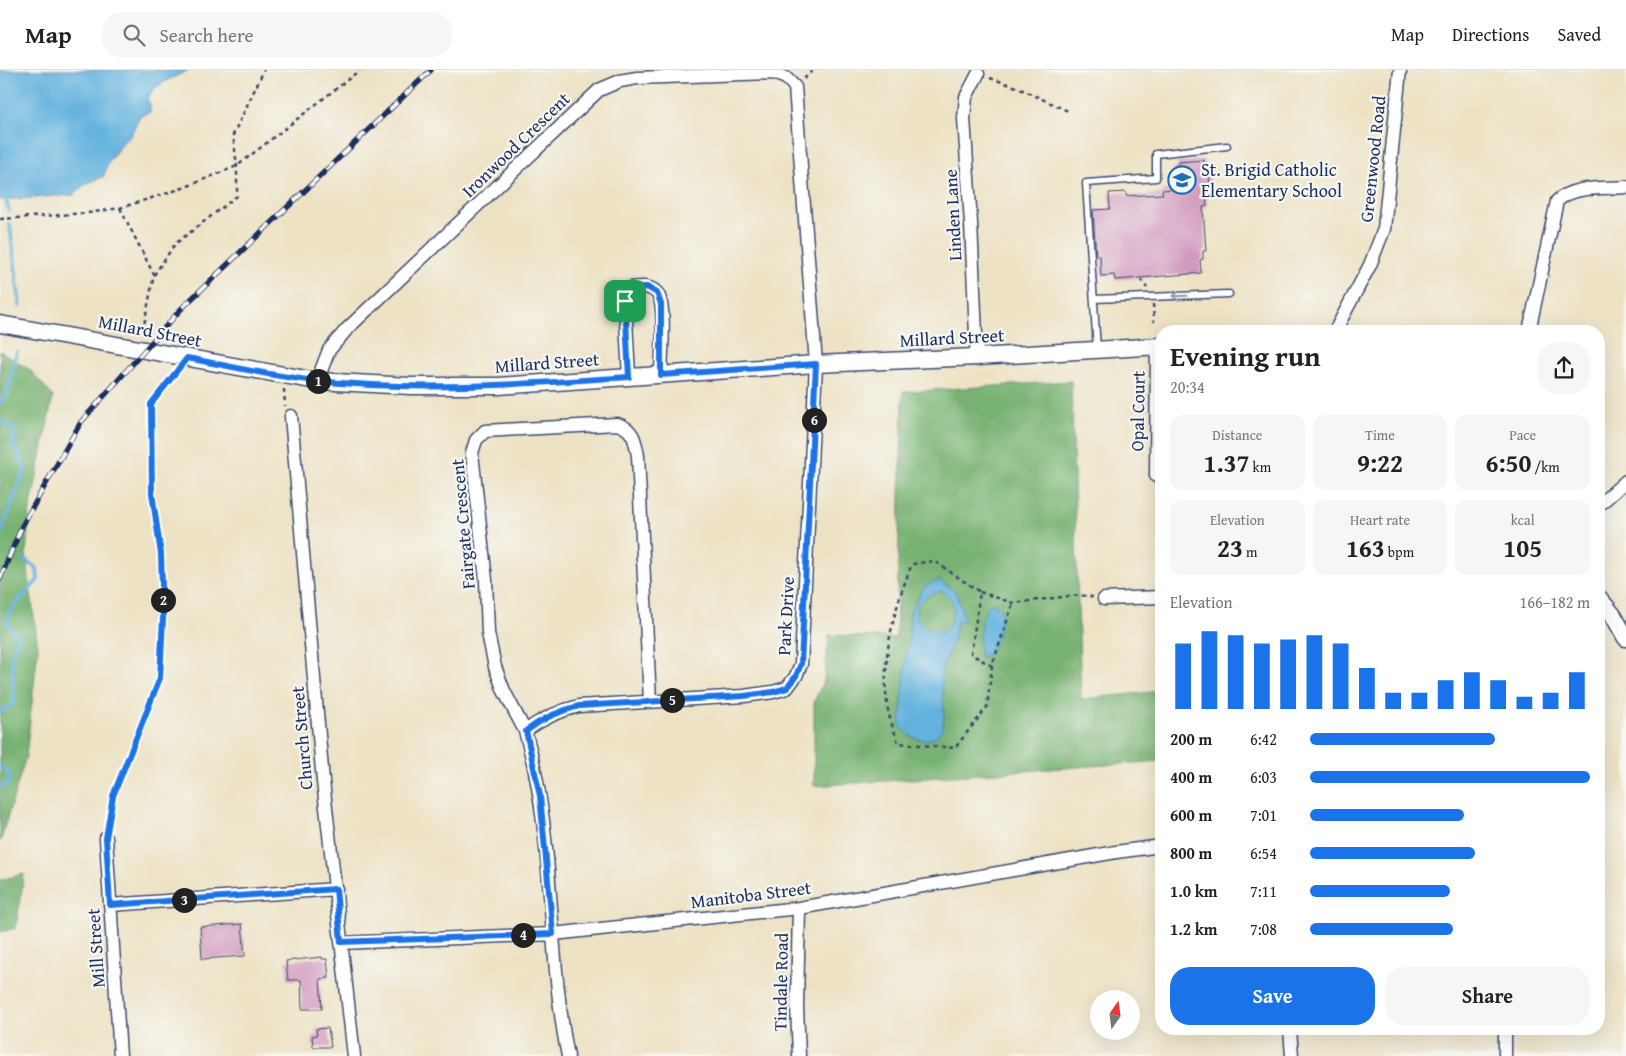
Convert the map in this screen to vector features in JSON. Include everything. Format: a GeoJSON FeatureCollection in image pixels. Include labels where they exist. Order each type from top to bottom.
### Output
{"type":"FeatureCollection","features":[{"type":"Feature","properties":{"kind":"street","name":"Greenwood Road"},"geometry":{"type":"LineString","coordinates":[[1338,325],[1370,265],[1384,229],[1400,70]]}},
{"type":"Feature","properties":{"kind":"street","name":"Ironwood Crescent"},"geometry":{"type":"LineString","coordinates":[[317,381],[329,350],[347,329],[599,90],[620,81],[637,78],[749,72],[773,72],[786,78],[795,86],[816,364]]}},
{"type":"Feature","properties":{"kind":"street","name":"Linden Lane"},"geometry":{"type":"LineString","coordinates":[[977,357],[972,223],[964,118],[966,97],[978,74]]}},
{"type":"Feature","properties":{"kind":"street"},"geometry":{"type":"LineString","coordinates":[[1530,325],[1557,201],[1565,194],[1582,190],[1626,188]]}},
{"type":"Feature","properties":{"kind":"street"},"geometry":{"type":"LineString","coordinates":[[629,377],[625,301],[632,288],[647,287],[657,293],[661,304],[661,375]]}},
{"type":"Feature","properties":{"kind":"street","name":"Millard Street"},"geometry":{"type":"LineString","coordinates":[[0,324],[317,381],[410,386],[490,386],[816,364],[1155,346]]}},
{"type":"Feature","properties":{"kind":"street","name":"Park Drive"},"geometry":{"type":"LineString","coordinates":[[526,731],[543,718],[559,710],[597,704],[744,696],[787,688],[796,676],[801,664],[816,364]]}},
{"type":"Feature","properties":{"kind":"street","name":"Church Street"},"geometry":{"type":"LineString","coordinates":[[291,416],[323,781],[354,1056]]}},
{"type":"Feature","properties":{"kind":"street","name":"Fairgate Crescent"},"geometry":{"type":"LineString","coordinates":[[526,731],[498,675],[488,632],[486,580],[472,453],[476,440],[484,431],[617,424],[626,427],[634,435],[638,456],[650,701]]}},
{"type":"Feature","properties":{"kind":"street"},"geometry":{"type":"LineString","coordinates":[[1605,500],[1626,482]]}},
{"type":"Feature","properties":{"kind":"street"},"geometry":{"type":"LineString","coordinates":[[1104,599],[1155,597]]}},
{"type":"Feature","properties":{"kind":"street"},"geometry":{"type":"LineString","coordinates":[[1605,605],[1626,638]]}},
{"type":"Feature","properties":{"kind":"street"},"geometry":{"type":"LineString","coordinates":[[526,731],[540,796],[553,934],[568,1056]]}},
{"type":"Feature","properties":{"kind":"street","name":"Mill Street"},"geometry":{"type":"LineString","coordinates":[[106,838],[120,1056]]}},
{"type":"Feature","properties":{"kind":"street","name":"Manitoba Street"},"geometry":{"type":"LineString","coordinates":[[341,942],[553,934],[799,908],[1155,847]]}},
{"type":"Feature","properties":{"kind":"street"},"geometry":{"type":"LineString","coordinates":[[110,905],[336,889]]}},
{"type":"Feature","properties":{"kind":"street","name":"Tindale Road"},"geometry":{"type":"LineString","coordinates":[[799,908],[797,1006],[799,1056]]}},
{"type":"Feature","properties":{"kind":"street"},"geometry":{"type":"LineString","coordinates":[[1290,1035],[1292,1056]]}},
{"type":"Feature","properties":{"kind":"street"},"geometry":{"type":"LineString","coordinates":[[1505,1035],[1505,1056]]}},
{"type":"Feature","properties":{"kind":"lane"},"geometry":{"type":"LineString","coordinates":[[1097,350],[1086,183],[1156,178],[1156,154],[1227,146]]}},
{"type":"Feature","properties":{"kind":"lane"},"geometry":{"type":"LineString","coordinates":[[1094,299],[1229,294]]}},
{"type":"Feature","properties":{"kind":"path"},"geometry":{"type":"LineString","coordinates":[[140,348],[154,275],[175,244],[237,196],[237,166],[233,135],[264,70]]}},
{"type":"Feature","properties":{"kind":"path"},"geometry":{"type":"LineString","coordinates":[[0,219],[88,213],[120,208],[183,188],[237,166],[360,70]]}},
{"type":"Feature","properties":{"kind":"path"},"geometry":{"type":"LineString","coordinates":[[978,74],[1014,86],[1070,112]]}},
{"type":"Feature","properties":{"kind":"path"},"geometry":{"type":"LineString","coordinates":[[120,208],[154,275]]}},
{"type":"Feature","properties":{"kind":"path"},"geometry":{"type":"LineString","coordinates":[[106,838],[113,796],[160,678],[163,618],[161,554],[152,493],[151,404],[187,358]]}},
{"type":"Feature","properties":{"kind":"path"},"geometry":{"type":"LineString","coordinates":[[284,375],[284,405],[291,416]]}},
{"type":"Feature","properties":{"kind":"path"},"geometry":{"type":"LineString","coordinates":[[1013,602],[992,666],[987,707],[955,748],[898,743],[888,710],[886,662],[902,587],[912,564],[934,561],[980,592],[1013,602],[1079,595],[1104,599]]}},
{"type":"Feature","properties":{"kind":"path"},"geometry":{"type":"LineString","coordinates":[[980,592],[970,654],[992,666]]}},
{"type":"Feature","properties":{"kind":"green space"},"geometry":{"type":"Polygon","coordinates":[[[0,351],[30,370],[53,396],[29,516],[26,555],[38,648],[26,756],[0,842],[0,351]]]}},
{"type":"Feature","properties":{"kind":"green space"},"geometry":{"type":"Polygon","coordinates":[[[1071,381],[1081,699],[1155,692],[1155,761],[814,786],[814,702],[824,680],[829,635],[896,638],[903,392],[1071,381]]]}},
{"type":"Feature","properties":{"kind":"green space"},"geometry":{"type":"Polygon","coordinates":[[[24,874],[16,928],[0,932],[0,880],[24,874]]]}},
{"type":"Feature","properties":{"kind":"water"},"geometry":{"type":"Polygon","coordinates":[[[0,70],[188,70],[155,88],[151,93],[147,99],[150,104],[150,112],[140,116],[130,136],[109,161],[104,176],[83,186],[74,195],[0,200],[0,70]]]}},
{"type":"Feature","properties":{"kind":"water"},"geometry":{"type":"Polygon","coordinates":[[[939,580],[956,592],[965,619],[964,621],[957,620],[952,643],[944,662],[942,680],[943,723],[940,732],[935,738],[925,740],[910,736],[900,725],[911,610],[925,586],[939,580]],[[941,591],[936,592],[926,597],[918,605],[917,615],[919,621],[924,626],[943,633],[947,628],[953,617],[954,610],[951,599],[941,591]]]}},
{"type":"Feature","properties":{"kind":"water"},"geometry":{"type":"Polygon","coordinates":[[[995,604],[1002,611],[999,630],[992,648],[984,657],[980,656],[979,649],[981,624],[988,605],[995,604]]]}},
{"type":"Feature","properties":{"kind":"building"},"geometry":{"type":"Polygon","coordinates":[[[1204,160],[1205,175],[1209,175],[1210,188],[1206,188],[1207,206],[1203,207],[1206,251],[1203,251],[1203,259],[1200,260],[1201,273],[1115,280],[1114,275],[1101,276],[1100,256],[1096,256],[1093,210],[1110,209],[1109,193],[1126,192],[1126,196],[1163,194],[1162,190],[1175,189],[1174,168],[1178,167],[1178,162],[1204,160]]]}},
{"type":"Feature","properties":{"kind":"building"},"geometry":{"type":"Polygon","coordinates":[[[242,924],[245,956],[202,959],[200,927],[242,924]]]}},
{"type":"Feature","properties":{"kind":"building"},"geometry":{"type":"Polygon","coordinates":[[[322,957],[322,959],[327,959],[329,978],[320,979],[322,1009],[302,1009],[301,980],[288,980],[286,961],[322,957]]]}},
{"type":"Feature","properties":{"kind":"building"},"geometry":{"type":"Polygon","coordinates":[[[328,1028],[331,1047],[313,1047],[312,1036],[317,1035],[316,1029],[328,1028]]]}},
{"type":"Feature","properties":{"kind":"waterway"},"geometry":{"type":"LineString","coordinates":[[6,200],[9,211]]}},
{"type":"Feature","properties":{"kind":"waterway"},"geometry":{"type":"LineString","coordinates":[[10,225],[20,306]]}},
{"type":"Feature","properties":{"kind":"waterway"},"geometry":{"type":"LineString","coordinates":[[0,403],[7,394],[17,352]]}},
{"type":"Feature","properties":{"kind":"waterway"},"geometry":{"type":"LineString","coordinates":[[0,420],[14,430],[13,446],[25,469],[0,535]]}},
{"type":"Feature","properties":{"kind":"waterway"},"geometry":{"type":"LineString","coordinates":[[0,712],[11,706],[14,701],[11,657],[19,637],[8,625],[8,617],[10,612],[38,580],[37,569],[24,559]]}},
{"type":"Feature","properties":{"kind":"waterway"},"geometry":{"type":"LineString","coordinates":[[0,767],[8,772],[9,780],[6,785],[0,786]]}},
{"type":"Feature","properties":{"kind":"railway"},"geometry":{"type":"LineString","coordinates":[[0,579],[22,526],[81,422],[182,308],[431,70]]}},
{"type":"Feature","properties":{"kind":"place","name":"St. Brigid Catholic Elementary School"},"geometry":{"type":"Point","coordinates":[1182,180]}},
{"type":"Feature","properties":{"kind":"route"},"geometry":{"type":"LineString","coordinates":[[647,287],[657,293],[661,304],[661,375],[816,364],[801,664],[796,676],[787,688],[744,696],[579,706],[559,710],[543,718],[526,731],[534,760],[540,796],[553,934],[341,942],[336,889],[110,905],[106,838],[113,796],[160,678],[163,618],[161,554],[152,493],[151,404],[187,358],[317,381],[410,386],[499,386],[629,377],[625,301],[632,288],[647,287]]}}]}
